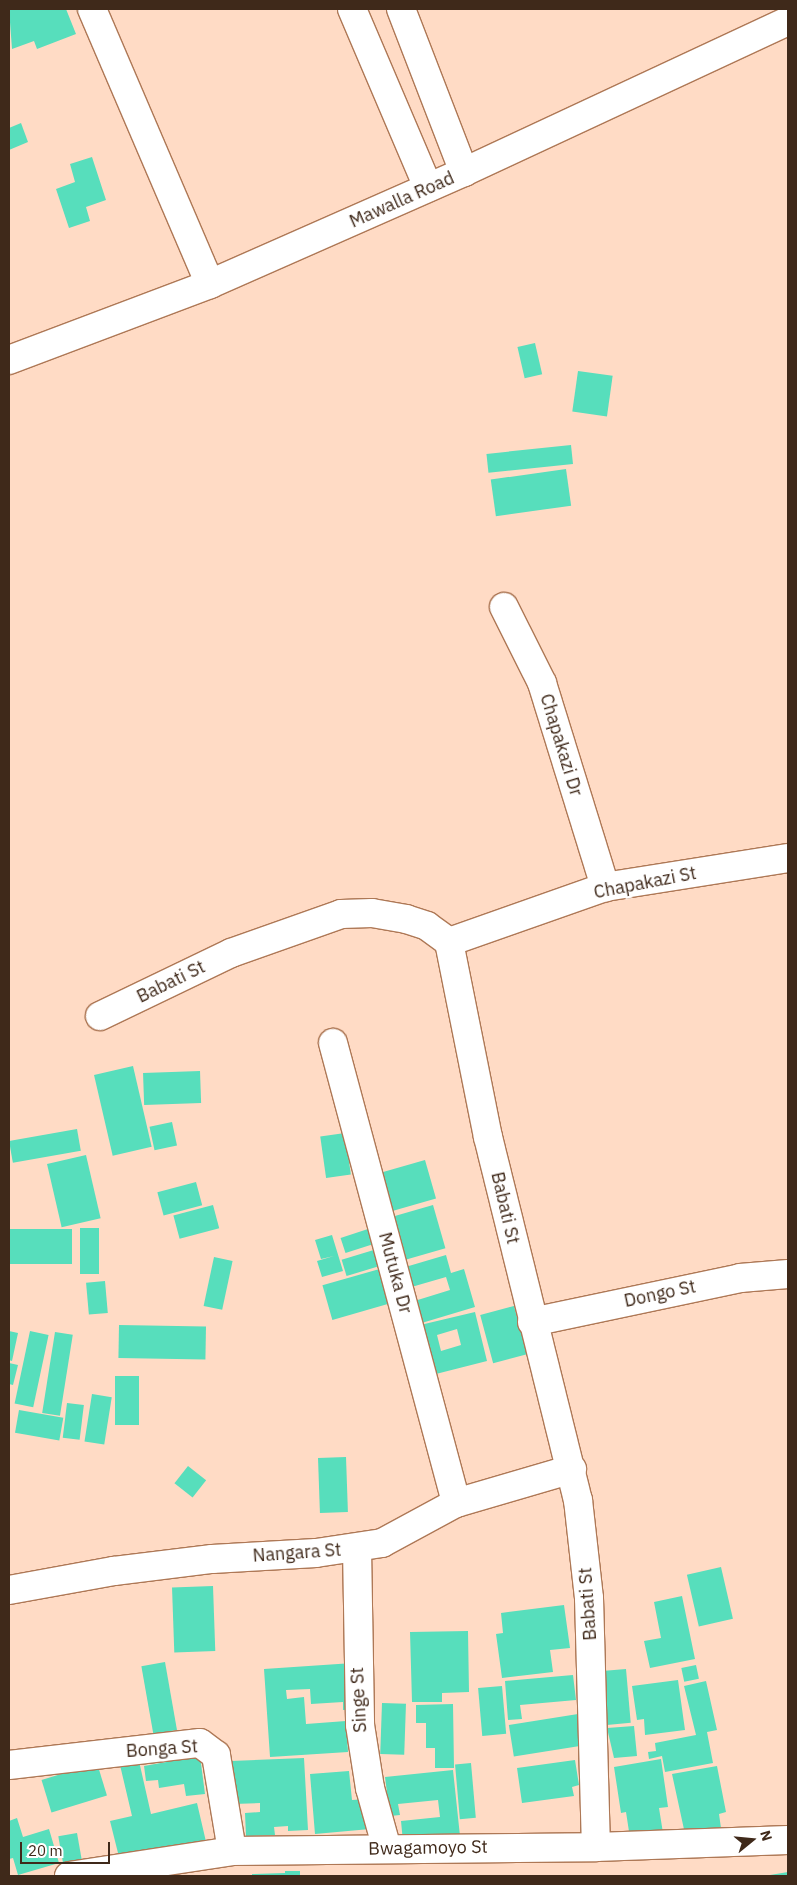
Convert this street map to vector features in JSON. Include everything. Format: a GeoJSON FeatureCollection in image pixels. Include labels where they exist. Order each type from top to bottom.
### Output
{"type":"FeatureCollection","features":[{"type":"Feature","properties":{"kind":"street"},"geometry":{"type":"LineString","coordinates":[[92,9],[210,284]]}},
{"type":"Feature","properties":{"kind":"street"},"geometry":{"type":"LineString","coordinates":[[352,9],[428,186]]}},
{"type":"Feature","properties":{"kind":"street"},"geometry":{"type":"LineString","coordinates":[[401,9],[464,172]]}},
{"type":"Feature","properties":{"kind":"street","name":"Mawalla Road"},"geometry":{"type":"LineString","coordinates":[[9,360],[210,284],[428,186],[464,172],[788,21]]}},
{"type":"Feature","properties":{"kind":"street","name":"Chapakazi Dr"},"geometry":{"type":"LineString","coordinates":[[504,607],[542,683],[605,887]]}},
{"type":"Feature","properties":{"kind":"street","name":"Chapakazi St"},"geometry":{"type":"LineString","coordinates":[[449,942],[605,887],[788,858]]}},
{"type":"Feature","properties":{"kind":"street","name":"Babati St"},"geometry":{"type":"LineString","coordinates":[[100,1016],[231,953],[341,914],[372,913],[406,919],[427,926],[449,942],[488,1137],[532,1322],[572,1469],[584,1542],[588,1598],[596,1847]]}},
{"type":"Feature","properties":{"kind":"street","name":"Mutuka Dr"},"geometry":{"type":"LineString","coordinates":[[333,1043],[456,1502]]}},
{"type":"Feature","properties":{"kind":"street","name":"Dongo St"},"geometry":{"type":"LineString","coordinates":[[532,1322],[740,1278],[788,1274]]}},
{"type":"Feature","properties":{"kind":"street","name":"Nangara St"},"geometry":{"type":"LineString","coordinates":[[9,1590],[114,1571],[202,1560],[357,1548],[382,1543],[456,1502],[572,1469]]}},
{"type":"Feature","properties":{"kind":"street","name":"Singe St"},"geometry":{"type":"LineString","coordinates":[[357,1548],[360,1725],[370,1788],[387,1849]]}},
{"type":"Feature","properties":{"kind":"street","name":"Bonga St"},"geometry":{"type":"LineString","coordinates":[[9,1765],[200,1743],[216,1755],[232,1851]]}},
{"type":"Feature","properties":{"kind":"street","name":"Bwagamoyo St"},"geometry":{"type":"LineString","coordinates":[[69,1876],[232,1851],[596,1847],[788,1840]]}},
{"type":"Feature","properties":{"kind":"building"},"geometry":{"type":"Polygon","coordinates":[[[9,9],[66,9],[76,34],[37,49],[34,41],[12,49],[9,9]]]}},
{"type":"Feature","properties":{"kind":"building"},"geometry":{"type":"Polygon","coordinates":[[[21,123],[28,142],[9,150],[9,128],[21,123]]]}},
{"type":"Feature","properties":{"kind":"building"},"geometry":{"type":"Polygon","coordinates":[[[92,157],[106,200],[86,207],[90,221],[69,228],[56,189],[75,182],[70,164],[92,157]]]}},
{"type":"Feature","properties":{"kind":"building"},"geometry":{"type":"Polygon","coordinates":[[[535,343],[542,374],[525,378],[517,347],[535,343]]]}},
{"type":"Feature","properties":{"kind":"building"},"geometry":{"type":"Polygon","coordinates":[[[578,371],[613,376],[607,416],[572,412],[578,371]]]}},
{"type":"Feature","properties":{"kind":"building"},"geometry":{"type":"Polygon","coordinates":[[[571,445],[573,464],[488,473],[486,454],[571,445]]]}},
{"type":"Feature","properties":{"kind":"building"},"geometry":{"type":"Polygon","coordinates":[[[566,469],[571,506],[496,516],[491,480],[566,469]]]}},
{"type":"Feature","properties":{"kind":"building"},"geometry":{"type":"Polygon","coordinates":[[[133,1066],[152,1147],[113,1156],[94,1075],[133,1066]]]}},
{"type":"Feature","properties":{"kind":"building"},"geometry":{"type":"Polygon","coordinates":[[[200,1071],[201,1103],[144,1105],[143,1073],[200,1071]]]}},
{"type":"Feature","properties":{"kind":"building"},"geometry":{"type":"Polygon","coordinates":[[[172,1122],[177,1145],[154,1150],[150,1127],[172,1122]]]}},
{"type":"Feature","properties":{"kind":"building"},"geometry":{"type":"Polygon","coordinates":[[[77,1129],[81,1151],[13,1163],[9,1141],[77,1129]]]}},
{"type":"Feature","properties":{"kind":"building"},"geometry":{"type":"Polygon","coordinates":[[[345,1133],[351,1175],[326,1178],[320,1136],[345,1133]]]}},
{"type":"Feature","properties":{"kind":"building"},"geometry":{"type":"Polygon","coordinates":[[[86,1155],[101,1218],[62,1227],[47,1164],[86,1155]]]}},
{"type":"Feature","properties":{"kind":"building"},"geometry":{"type":"Polygon","coordinates":[[[425,1160],[436,1198],[389,1212],[378,1174],[425,1160]]]}},
{"type":"Feature","properties":{"kind":"building"},"geometry":{"type":"Polygon","coordinates":[[[196,1182],[202,1205],[164,1216],[157,1192],[196,1182]]]}},
{"type":"Feature","properties":{"kind":"building"},"geometry":{"type":"Polygon","coordinates":[[[213,1205],[219,1228],[180,1239],[173,1216],[213,1205]]]}},
{"type":"Feature","properties":{"kind":"building"},"geometry":{"type":"Polygon","coordinates":[[[433,1205],[445,1248],[401,1261],[389,1218],[433,1205]]]}},
{"type":"Feature","properties":{"kind":"building"},"geometry":{"type":"Polygon","coordinates":[[[80,1228],[99,1228],[99,1274],[80,1274],[80,1228]]]}},
{"type":"Feature","properties":{"kind":"building"},"geometry":{"type":"Polygon","coordinates":[[[371,1228],[376,1243],[346,1253],[341,1238],[371,1228]]]}},
{"type":"Feature","properties":{"kind":"building"},"geometry":{"type":"Polygon","coordinates":[[[9,1229],[72,1229],[72,1264],[9,1264],[9,1229]]]}},
{"type":"Feature","properties":{"kind":"building"},"geometry":{"type":"Polygon","coordinates":[[[332,1235],[343,1271],[322,1277],[317,1261],[334,1256],[321,1259],[315,1240],[332,1235]]]}},
{"type":"Feature","properties":{"kind":"building"},"geometry":{"type":"Polygon","coordinates":[[[377,1249],[382,1265],[347,1276],[342,1260],[377,1249]]]}},
{"type":"Feature","properties":{"kind":"building"},"geometry":{"type":"Polygon","coordinates":[[[446,1255],[451,1273],[464,1269],[475,1307],[415,1325],[408,1303],[450,1290],[446,1277],[408,1288],[402,1268],[446,1255]]]}},
{"type":"Feature","properties":{"kind":"building"},"geometry":{"type":"Polygon","coordinates":[[[214,1257],[233,1261],[222,1310],[204,1306],[214,1257]]]}},
{"type":"Feature","properties":{"kind":"building"},"geometry":{"type":"Polygon","coordinates":[[[383,1268],[393,1303],[332,1320],[322,1285],[383,1268]]]}},
{"type":"Feature","properties":{"kind":"building"},"geometry":{"type":"Polygon","coordinates":[[[105,1281],[108,1313],[89,1315],[86,1283],[105,1281]]]}},
{"type":"Feature","properties":{"kind":"building"},"geometry":{"type":"Polygon","coordinates":[[[514,1306],[527,1354],[493,1363],[480,1315],[514,1306]]]}},
{"type":"Feature","properties":{"kind":"building"},"geometry":{"type":"Polygon","coordinates":[[[475,1312],[487,1361],[428,1376],[416,1326],[475,1312]],[[457,1329],[437,1335],[441,1351],[461,1345],[457,1329]]]}},
{"type":"Feature","properties":{"kind":"building"},"geometry":{"type":"Polygon","coordinates":[[[119,1325],[206,1327],[205,1360],[118,1358],[119,1325]]]}},
{"type":"Feature","properties":{"kind":"building"},"geometry":{"type":"Polygon","coordinates":[[[9,1331],[18,1333],[12,1361],[9,1360],[9,1331]]]}},
{"type":"Feature","properties":{"kind":"building"},"geometry":{"type":"Polygon","coordinates":[[[30,1331],[49,1335],[33,1407],[15,1403],[30,1331]]]}},
{"type":"Feature","properties":{"kind":"building"},"geometry":{"type":"Polygon","coordinates":[[[55,1332],[73,1335],[60,1416],[42,1413],[55,1332]]]}},
{"type":"Feature","properties":{"kind":"building"},"geometry":{"type":"Polygon","coordinates":[[[9,1363],[18,1365],[13,1385],[9,1384],[9,1363]]]}},
{"type":"Feature","properties":{"kind":"building"},"geometry":{"type":"Polygon","coordinates":[[[115,1376],[139,1376],[139,1425],[115,1425],[115,1376]]]}},
{"type":"Feature","properties":{"kind":"building"},"geometry":{"type":"Polygon","coordinates":[[[92,1394],[112,1397],[104,1445],[84,1441],[92,1394]]]}},
{"type":"Feature","properties":{"kind":"building"},"geometry":{"type":"Polygon","coordinates":[[[67,1403],[84,1405],[80,1440],[63,1438],[67,1403]]]}},
{"type":"Feature","properties":{"kind":"building"},"geometry":{"type":"Polygon","coordinates":[[[19,1410],[63,1418],[59,1440],[15,1433],[19,1410]]]}},
{"type":"Feature","properties":{"kind":"building"},"geometry":{"type":"Polygon","coordinates":[[[346,1457],[348,1512],[320,1513],[318,1458],[346,1457]]]}},
{"type":"Feature","properties":{"kind":"building"},"geometry":{"type":"Polygon","coordinates":[[[188,1466],[206,1480],[193,1497],[174,1483],[188,1466]]]}},
{"type":"Feature","properties":{"kind":"building"},"geometry":{"type":"Polygon","coordinates":[[[721,1567],[733,1619],[699,1627],[687,1575],[721,1567]]]}},
{"type":"Feature","properties":{"kind":"building"},"geometry":{"type":"Polygon","coordinates":[[[213,1586],[215,1651],[174,1652],[172,1587],[213,1586]]]}},
{"type":"Feature","properties":{"kind":"building"},"geometry":{"type":"Polygon","coordinates":[[[682,1596],[695,1659],[650,1668],[644,1641],[661,1638],[654,1602],[682,1596]]]}},
{"type":"Feature","properties":{"kind":"building"},"geometry":{"type":"Polygon","coordinates":[[[564,1605],[570,1648],[550,1650],[553,1672],[502,1678],[496,1634],[503,1633],[501,1613],[564,1605]]]}},
{"type":"Feature","properties":{"kind":"building"},"geometry":{"type":"Polygon","coordinates":[[[468,1631],[469,1692],[442,1693],[442,1702],[412,1702],[410,1632],[468,1631]]]}},
{"type":"Feature","properties":{"kind":"building"},"geometry":{"type":"Polygon","coordinates":[[[165,1662],[177,1730],[153,1734],[141,1666],[165,1662]]]}},
{"type":"Feature","properties":{"kind":"building"},"geometry":{"type":"Polygon","coordinates":[[[353,1663],[356,1709],[343,1710],[343,1702],[311,1704],[310,1689],[286,1690],[287,1699],[304,1697],[306,1724],[346,1721],[348,1752],[270,1757],[264,1669],[353,1663]]]}},
{"type":"Feature","properties":{"kind":"building"},"geometry":{"type":"Polygon","coordinates":[[[696,1665],[699,1679],[684,1682],[681,1668],[696,1665]]]}},
{"type":"Feature","properties":{"kind":"building"},"geometry":{"type":"Polygon","coordinates":[[[626,1669],[631,1723],[607,1725],[602,1671],[626,1669]]]}},
{"type":"Feature","properties":{"kind":"building"},"geometry":{"type":"Polygon","coordinates":[[[573,1675],[576,1700],[520,1705],[522,1719],[508,1720],[505,1681],[573,1675]]]}},
{"type":"Feature","properties":{"kind":"building"},"geometry":{"type":"Polygon","coordinates":[[[678,1680],[685,1730],[645,1735],[644,1719],[637,1720],[632,1686],[678,1680]]]}},
{"type":"Feature","properties":{"kind":"building"},"geometry":{"type":"Polygon","coordinates":[[[706,1681],[717,1730],[707,1732],[713,1763],[665,1772],[662,1756],[649,1759],[648,1752],[656,1751],[655,1743],[696,1735],[684,1686],[706,1681]]]}},
{"type":"Feature","properties":{"kind":"building"},"geometry":{"type":"Polygon","coordinates":[[[502,1686],[506,1734],[482,1736],[478,1688],[502,1686]]]}},
{"type":"Feature","properties":{"kind":"building"},"geometry":{"type":"Polygon","coordinates":[[[382,1703],[406,1704],[404,1755],[380,1754],[382,1703]]]}},
{"type":"Feature","properties":{"kind":"building"},"geometry":{"type":"Polygon","coordinates":[[[453,1704],[454,1768],[435,1768],[435,1748],[426,1748],[426,1723],[416,1723],[416,1705],[453,1704]]]}},
{"type":"Feature","properties":{"kind":"building"},"geometry":{"type":"Polygon","coordinates":[[[578,1714],[583,1746],[514,1757],[509,1725],[578,1714]]]}},
{"type":"Feature","properties":{"kind":"building"},"geometry":{"type":"Polygon","coordinates":[[[634,1726],[637,1756],[614,1758],[607,1728],[634,1726]]]}},
{"type":"Feature","properties":{"kind":"building"},"geometry":{"type":"Polygon","coordinates":[[[200,1756],[205,1794],[186,1796],[184,1784],[159,1788],[158,1780],[146,1781],[144,1766],[200,1756]]]}},
{"type":"Feature","properties":{"kind":"building"},"geometry":{"type":"Polygon","coordinates":[[[304,1758],[308,1830],[288,1831],[288,1826],[274,1827],[275,1835],[246,1836],[245,1813],[260,1812],[260,1803],[233,1804],[231,1761],[304,1758]]]}},
{"type":"Feature","properties":{"kind":"building"},"geometry":{"type":"Polygon","coordinates":[[[661,1759],[668,1807],[659,1808],[663,1833],[630,1838],[626,1812],[621,1813],[614,1767],[661,1759]]]}},
{"type":"Feature","properties":{"kind":"building"},"geometry":{"type":"Polygon","coordinates":[[[575,1760],[579,1785],[572,1787],[574,1796],[522,1803],[517,1768],[575,1760]]]}},
{"type":"Feature","properties":{"kind":"building"},"geometry":{"type":"Polygon","coordinates":[[[139,1761],[151,1814],[197,1803],[207,1846],[120,1861],[110,1821],[132,1816],[120,1765],[139,1761]]]}},
{"type":"Feature","properties":{"kind":"building"},"geometry":{"type":"Polygon","coordinates":[[[97,1763],[107,1796],[51,1812],[42,1780],[97,1763]]]}},
{"type":"Feature","properties":{"kind":"building"},"geometry":{"type":"Polygon","coordinates":[[[471,1763],[476,1818],[460,1819],[455,1764],[471,1763]]]}},
{"type":"Feature","properties":{"kind":"building"},"geometry":{"type":"Polygon","coordinates":[[[717,1766],[726,1812],[719,1814],[721,1828],[685,1834],[672,1774],[717,1766]]]}},
{"type":"Feature","properties":{"kind":"building"},"geometry":{"type":"Polygon","coordinates":[[[453,1770],[460,1836],[403,1842],[401,1821],[440,1817],[438,1800],[398,1804],[400,1815],[390,1816],[385,1777],[453,1770]]]}},
{"type":"Feature","properties":{"kind":"building"},"geometry":{"type":"Polygon","coordinates":[[[349,1771],[352,1800],[368,1799],[370,1829],[315,1834],[310,1774],[349,1771]]]}},
{"type":"Feature","properties":{"kind":"building"},"geometry":{"type":"Polygon","coordinates":[[[17,1818],[23,1837],[49,1829],[59,1863],[18,1875],[13,1858],[9,1859],[9,1821],[17,1818]]]}},
{"type":"Feature","properties":{"kind":"building"},"geometry":{"type":"Polygon","coordinates":[[[77,1833],[82,1861],[63,1864],[58,1836],[77,1833]]]}},
{"type":"Feature","properties":{"kind":"building"},"geometry":{"type":"Polygon","coordinates":[[[285,1871],[300,1871],[300,1876],[252,1876],[252,1874],[285,1873],[285,1871]]]}},
{"type":"Feature","properties":{"kind":"building"},"geometry":{"type":"Polygon","coordinates":[[[788,1872],[788,1876],[770,1876],[770,1875],[788,1872]]]}}]}
